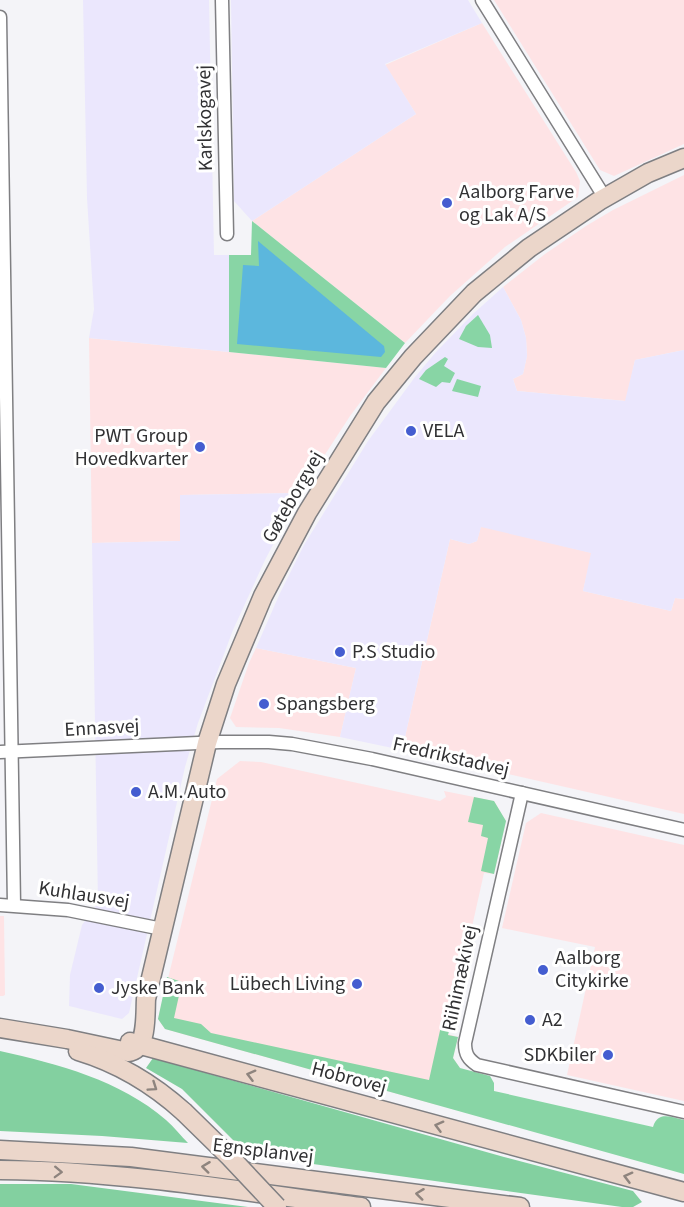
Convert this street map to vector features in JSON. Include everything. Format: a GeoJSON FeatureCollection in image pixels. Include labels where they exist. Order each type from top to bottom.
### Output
{"type":"FeatureCollection","features":[{"type":"Feature","properties":{"kind":"main road","name":"Gøteborgvej"},"geometry":{"type":"LineString","coordinates":[[129,1046],[144,1028],[146,999],[162,928],[207,743],[226,684],[263,596],[307,513],[376,402],[413,357],[474,293],[529,248],[574,216],[648,173],[684,158]]}},
{"type":"Feature","properties":{"kind":"main road","name":"Hobrovej"},"geometry":{"type":"LineString","coordinates":[[0,1017],[59,1026],[684,1192]]}},
{"type":"Feature","properties":{"kind":"main road"},"geometry":{"type":"LineString","coordinates":[[0,1028],[129,1046]]}},
{"type":"Feature","properties":{"kind":"main road"},"geometry":{"type":"LineString","coordinates":[[0,1033],[81,1053],[124,1070],[165,1095],[252,1179],[277,1207]]}},
{"type":"Feature","properties":{"kind":"main road","name":"Egnsplanvej"},"geometry":{"type":"LineString","coordinates":[[0,1150],[131,1157],[520,1207]]}},
{"type":"Feature","properties":{"kind":"main road","name":"Egnsplanvej"},"geometry":{"type":"LineString","coordinates":[[0,1170],[96,1173],[222,1187],[361,1207]]}},
{"type":"Feature","properties":{"kind":"street","name":"Karlskogavej"},"geometry":{"type":"LineString","coordinates":[[222,0],[227,234]]}},
{"type":"Feature","properties":{"kind":"street"},"geometry":{"type":"LineString","coordinates":[[482,0],[605,198]]}},
{"type":"Feature","properties":{"kind":"street"},"geometry":{"type":"LineString","coordinates":[[0,17],[6,752],[14,905]]}},
{"type":"Feature","properties":{"kind":"street","name":"Ennasvej"},"geometry":{"type":"LineString","coordinates":[[6,752],[207,743]]}},
{"type":"Feature","properties":{"kind":"street","name":"Fredrikstadvej"},"geometry":{"type":"LineString","coordinates":[[207,743],[292,744],[372,759],[684,830]]}},
{"type":"Feature","properties":{"kind":"street","name":"Riihimækivej"},"geometry":{"type":"LineString","coordinates":[[522,793],[465,1043],[465,1053],[477,1065],[684,1112]]}},
{"type":"Feature","properties":{"kind":"street","name":"Kuhlausvej"},"geometry":{"type":"LineString","coordinates":[[0,904],[68,910],[162,928]]}},
{"type":"Feature","properties":{"kind":"street"},"geometry":{"type":"LineString","coordinates":[[124,1070],[129,1046]]}},
{"type":"Feature","properties":{"kind":"shaded area"},"geometry":{"type":"Polygon","coordinates":[[[83,0],[209,0],[214,255],[229,255],[229,352],[89,338],[94,309],[87,198],[83,0]]]}},
{"type":"Feature","properties":{"kind":"shaded area"},"geometry":{"type":"Polygon","coordinates":[[[231,0],[468,0],[482,23],[385,64],[416,114],[252,221],[234,201],[231,0]]]}},
{"type":"Feature","properties":{"kind":"shaded area"},"geometry":{"type":"Polygon","coordinates":[[[494,0],[684,0],[684,144],[614,176],[600,170],[494,0]]]}},
{"type":"Feature","properties":{"kind":"shaded area"},"geometry":{"type":"Polygon","coordinates":[[[482,23],[576,172],[580,181],[578,197],[505,247],[450,296],[405,343],[252,221],[416,114],[385,65],[482,23]]]}},
{"type":"Feature","properties":{"kind":"shaded area"},"geometry":{"type":"Polygon","coordinates":[[[684,175],[684,350],[635,360],[626,401],[517,391],[513,379],[523,374],[527,356],[526,338],[521,320],[503,287],[586,226],[684,175]]]}},
{"type":"Feature","properties":{"kind":"shaded area"},"geometry":{"type":"Polygon","coordinates":[[[503,287],[521,320],[526,338],[527,356],[523,374],[513,379],[517,391],[625,401],[635,360],[684,350],[684,599],[675,598],[671,611],[583,591],[591,553],[481,527],[477,541],[469,544],[450,539],[402,750],[340,737],[356,668],[256,648],[304,545],[368,441],[436,352],[503,287]]]}},
{"type":"Feature","properties":{"kind":"shaded area"},"geometry":{"type":"Polygon","coordinates":[[[89,338],[386,368],[350,416],[300,493],[180,495],[180,541],[92,543],[89,338]]]}},
{"type":"Feature","properties":{"kind":"shaded area"},"geometry":{"type":"Polygon","coordinates":[[[300,493],[265,560],[233,630],[198,723],[185,767],[129,1013],[122,1019],[69,1006],[70,975],[82,925],[98,903],[92,543],[180,541],[180,495],[300,493]]]}},
{"type":"Feature","properties":{"kind":"shaded area"},"geometry":{"type":"Polygon","coordinates":[[[481,526],[592,553],[583,591],[671,611],[675,598],[684,599],[684,814],[402,750],[450,539],[469,544],[477,541],[481,526]]]}},
{"type":"Feature","properties":{"kind":"shaded area"},"geometry":{"type":"Polygon","coordinates":[[[256,648],[356,668],[340,737],[279,728],[236,727],[230,718],[256,648]]]}},
{"type":"Feature","properties":{"kind":"shaded area"},"geometry":{"type":"Polygon","coordinates":[[[240,761],[261,762],[440,801],[446,797],[444,791],[494,801],[506,821],[494,874],[484,873],[448,1034],[458,1037],[453,1058],[464,1074],[437,1105],[165,1029],[158,1019],[217,779],[240,761]]]}},
{"type":"Feature","properties":{"kind":"shaded area"},"geometry":{"type":"Polygon","coordinates":[[[541,813],[684,845],[684,1101],[567,1075],[595,947],[502,928],[526,823],[541,813]]]}},
{"type":"Feature","properties":{"kind":"shaded area"},"geometry":{"type":"Polygon","coordinates":[[[0,916],[4,916],[5,995],[3,996],[0,996],[0,916]]]}},
{"type":"Feature","properties":{"kind":"green space"},"geometry":{"type":"Polygon","coordinates":[[[252,221],[405,343],[386,368],[229,352],[229,255],[251,255],[252,221]]]}},
{"type":"Feature","properties":{"kind":"green space"},"geometry":{"type":"Polygon","coordinates":[[[478,315],[490,335],[492,348],[478,347],[459,339],[466,326],[478,315]]]}},
{"type":"Feature","properties":{"kind":"green space"},"geometry":{"type":"Polygon","coordinates":[[[445,357],[448,359],[444,366],[455,373],[450,383],[442,382],[436,387],[419,379],[426,370],[445,357]]]}},
{"type":"Feature","properties":{"kind":"green space"},"geometry":{"type":"Polygon","coordinates":[[[457,379],[481,386],[478,397],[452,391],[457,379]]]}},
{"type":"Feature","properties":{"kind":"green space"},"geometry":{"type":"Polygon","coordinates":[[[474,797],[494,801],[506,821],[494,874],[481,871],[488,838],[481,836],[483,825],[468,822],[474,797]]]}},
{"type":"Feature","properties":{"kind":"green space"},"geometry":{"type":"Polygon","coordinates":[[[167,977],[182,982],[174,1018],[201,1024],[211,1033],[429,1080],[441,1026],[445,1020],[448,1021],[447,1026],[450,1027],[448,1035],[458,1037],[453,1058],[460,1068],[490,1076],[494,1083],[494,1091],[653,1127],[658,1119],[665,1116],[684,1120],[684,1174],[165,1029],[158,1019],[167,977]]]}},
{"type":"Feature","properties":{"kind":"green space"},"geometry":{"type":"Polygon","coordinates":[[[0,1051],[66,1068],[109,1084],[148,1106],[188,1143],[0,1131],[0,1051]]]}},
{"type":"Feature","properties":{"kind":"green space"},"geometry":{"type":"Polygon","coordinates":[[[153,1058],[633,1191],[642,1202],[633,1207],[622,1207],[248,1155],[182,1089],[146,1068],[153,1058]]]}},
{"type":"Feature","properties":{"kind":"green space"},"geometry":{"type":"Polygon","coordinates":[[[0,1184],[71,1184],[248,1207],[0,1207],[0,1184]]]}},
{"type":"Feature","properties":{"kind":"water"},"geometry":{"type":"Polygon","coordinates":[[[258,241],[384,346],[385,352],[381,357],[237,344],[243,265],[259,266],[258,241]]]}},
{"type":"Feature","properties":{"kind":"place","name":"Aalborg Farve og Lak A/S"},"geometry":{"type":"Point","coordinates":[447,203]}},
{"type":"Feature","properties":{"kind":"place","name":"VELA"},"geometry":{"type":"Point","coordinates":[411,431]}},
{"type":"Feature","properties":{"kind":"place","name":"PWT Group Hovedkvarter"},"geometry":{"type":"Point","coordinates":[200,447]}},
{"type":"Feature","properties":{"kind":"place","name":"P.S Studio"},"geometry":{"type":"Point","coordinates":[340,652]}},
{"type":"Feature","properties":{"kind":"place","name":"Spangsberg"},"geometry":{"type":"Point","coordinates":[264,704]}},
{"type":"Feature","properties":{"kind":"place","name":"A.M. Auto"},"geometry":{"type":"Point","coordinates":[136,792]}},
{"type":"Feature","properties":{"kind":"place","name":"Aalborg Citykirke"},"geometry":{"type":"Point","coordinates":[543,970]}},
{"type":"Feature","properties":{"kind":"place","name":"Lübech Living"},"geometry":{"type":"Point","coordinates":[357,984]}},
{"type":"Feature","properties":{"kind":"place","name":"Jyske Bank"},"geometry":{"type":"Point","coordinates":[99,988]}},
{"type":"Feature","properties":{"kind":"place","name":"A2"},"geometry":{"type":"Point","coordinates":[530,1020]}},
{"type":"Feature","properties":{"kind":"place","name":"SDKbiler"},"geometry":{"type":"Point","coordinates":[608,1055]}}]}
